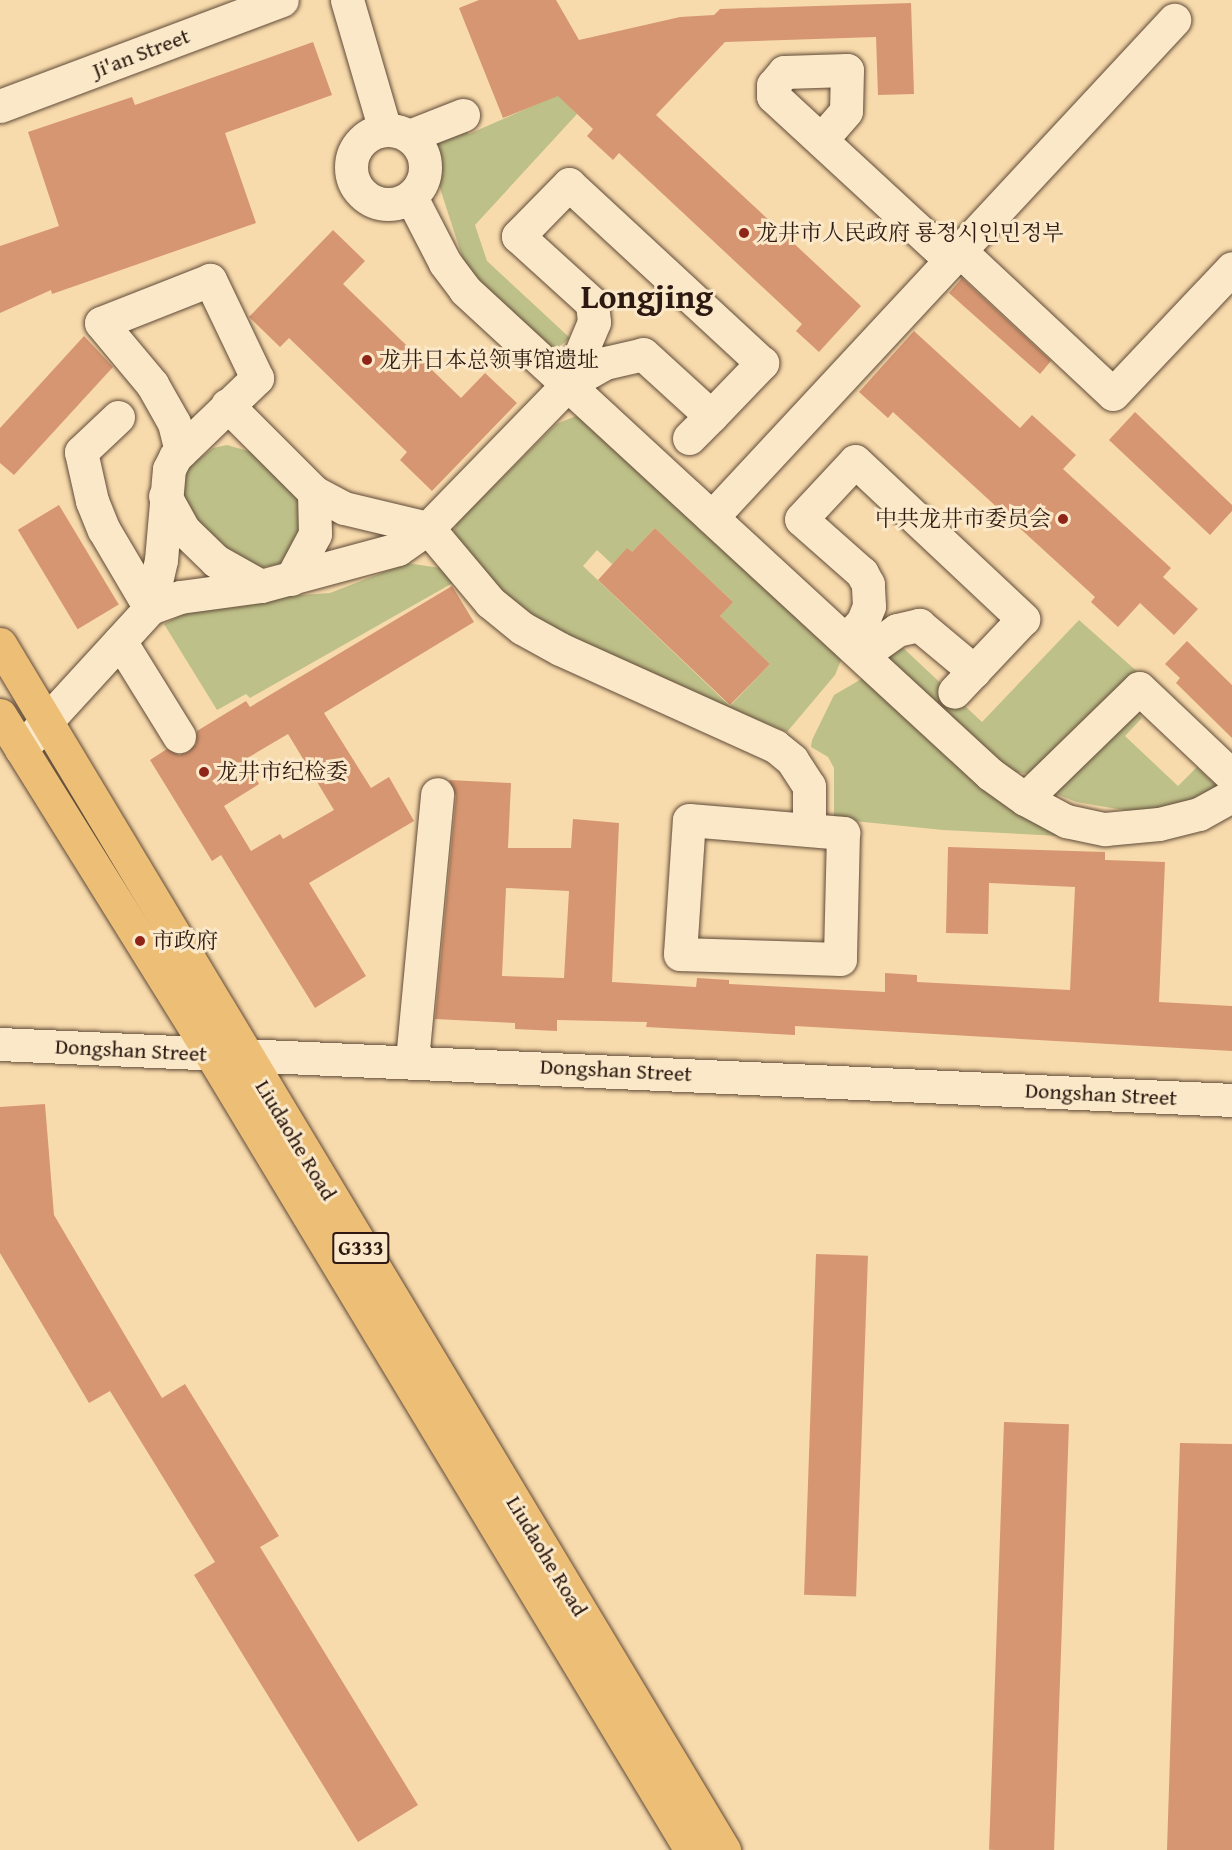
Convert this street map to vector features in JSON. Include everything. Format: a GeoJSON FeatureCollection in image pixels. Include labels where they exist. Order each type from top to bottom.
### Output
{"type":"FeatureCollection","features":[{"type":"Feature","properties":{"kind":"highway","name":"Liudaohe Road"},"geometry":{"type":"LineString","coordinates":[[0,644],[48,720],[246,1057],[724,1850]]}},
{"type":"Feature","properties":{"kind":"highway","name":"Liudaohe Road"},"geometry":{"type":"LineString","coordinates":[[0,715],[211,1054],[691,1850]]}},
{"type":"Feature","properties":{"kind":"street","name":"Ji'an Street"},"geometry":{"type":"LineString","coordinates":[[0,106],[282,0]]}},
{"type":"Feature","properties":{"kind":"street"},"geometry":{"type":"LineString","coordinates":[[347,0],[397,133],[419,145],[426,169],[423,182],[411,196],[382,205],[361,194],[350,172],[355,148],[363,139],[397,133],[463,115]]}},
{"type":"Feature","properties":{"kind":"street"},"geometry":{"type":"LineString","coordinates":[[712,517],[1174,20]]}},
{"type":"Feature","properties":{"kind":"street"},"geometry":{"type":"LineString","coordinates":[[820,140],[1113,394],[1232,268]]}},
{"type":"Feature","properties":{"kind":"street"},"geometry":{"type":"LineString","coordinates":[[21,749],[150,608],[180,597],[276,582],[398,549],[428,528],[568,384],[605,363],[643,354],[700,427],[762,363],[569,184],[518,236],[592,303],[594,322],[568,384]]}},
{"type":"Feature","properties":{"kind":"street"},"geometry":{"type":"LineString","coordinates":[[411,196],[445,263],[465,290],[990,774],[1025,799],[1066,821],[1105,828],[1159,824],[1199,814],[1232,796]]}},
{"type":"Feature","properties":{"kind":"street"},"geometry":{"type":"LineString","coordinates":[[150,608],[164,535],[164,495],[169,469],[181,451],[226,405],[257,378],[210,280],[101,323],[156,391],[174,423],[181,451]]}},
{"type":"Feature","properties":{"kind":"street"},"geometry":{"type":"LineString","coordinates":[[226,405],[314,492],[344,508],[428,528],[490,602],[522,628],[560,649],[775,746],[792,760],[809,786],[809,830]]}},
{"type":"Feature","properties":{"kind":"street"},"geometry":{"type":"LineString","coordinates":[[118,417],[81,452],[92,501],[104,530],[150,608]]}},
{"type":"Feature","properties":{"kind":"street"},"geometry":{"type":"LineString","coordinates":[[855,461],[1023,619],[964,682],[919,625],[897,630],[854,648],[869,606],[868,584],[862,573],[801,519],[855,461]]}},
{"type":"Feature","properties":{"kind":"street"},"geometry":{"type":"LineString","coordinates":[[276,582],[315,534],[314,492]]}},
{"type":"Feature","properties":{"kind":"street"},"geometry":{"type":"LineString","coordinates":[[164,495],[183,529],[216,561],[276,582]]}},
{"type":"Feature","properties":{"kind":"street"},"geometry":{"type":"LineString","coordinates":[[120,641],[179,736]]}},
{"type":"Feature","properties":{"kind":"street"},"geometry":{"type":"LineString","coordinates":[[1025,799],[1139,688],[1232,776]]}},
{"type":"Feature","properties":{"kind":"street"},"geometry":{"type":"LineString","coordinates":[[412,1060],[437,794]]}},
{"type":"Feature","properties":{"kind":"street"},"geometry":{"type":"LineString","coordinates":[[689,820],[809,830],[843,833],[840,959],[681,954],[689,820]]}},
{"type":"Feature","properties":{"kind":"street","name":"Dongshan Street"},"geometry":{"type":"LineString","coordinates":[[0,1044],[246,1057],[412,1060],[1232,1100]]}},
{"type":"Feature","properties":{"kind":"green space"},"geometry":{"type":"Polygon","coordinates":[[[562,93],[577,114],[475,225],[487,261],[570,338],[554,351],[491,298],[463,259],[423,136],[457,124],[469,134],[562,93]]]}},
{"type":"Feature","properties":{"kind":"green space"},"geometry":{"type":"Polygon","coordinates":[[[576,416],[592,425],[644,478],[842,658],[835,675],[787,732],[619,661],[517,609],[454,534],[456,524],[556,424],[576,416]],[[655,528],[632,552],[612,564],[597,550],[583,566],[730,706],[770,664],[720,616],[732,601],[655,528]]]}},
{"type":"Feature","properties":{"kind":"green space"},"geometry":{"type":"Polygon","coordinates":[[[227,445],[259,454],[296,489],[309,527],[282,564],[253,569],[202,536],[182,497],[182,478],[192,464],[213,448],[227,445]]]}},
{"type":"Feature","properties":{"kind":"green space"},"geometry":{"type":"Polygon","coordinates":[[[407,563],[440,568],[458,580],[250,698],[246,694],[217,710],[164,624],[209,601],[330,593],[407,563]]]}},
{"type":"Feature","properties":{"kind":"green space"},"geometry":{"type":"Polygon","coordinates":[[[1079,620],[1140,674],[1029,774],[1004,770],[886,659],[899,644],[982,722],[1079,620]]]}},
{"type":"Feature","properties":{"kind":"green space"},"geometry":{"type":"Polygon","coordinates":[[[865,677],[1118,839],[943,830],[834,819],[834,768],[828,757],[811,747],[812,740],[834,695],[865,677]]]}},
{"type":"Feature","properties":{"kind":"green space"},"geometry":{"type":"Polygon","coordinates":[[[1130,709],[1142,718],[1125,736],[1178,786],[1197,767],[1221,790],[1167,808],[1130,811],[1076,802],[1054,793],[1130,709]]]}},
{"type":"Feature","properties":{"kind":"building"},"geometry":{"type":"Polygon","coordinates":[[[479,0],[556,0],[579,40],[680,17],[714,15],[720,9],[911,3],[914,94],[878,95],[876,37],[725,42],[656,115],[861,306],[819,352],[796,331],[802,324],[619,153],[613,160],[587,136],[593,129],[558,96],[503,118],[459,8],[479,0]]]}},
{"type":"Feature","properties":{"kind":"building"},"geometry":{"type":"Polygon","coordinates":[[[313,42],[332,95],[225,133],[256,223],[52,294],[51,290],[0,313],[0,246],[59,226],[28,132],[132,97],[135,105],[313,42]]]}},
{"type":"Feature","properties":{"kind":"building","name":"龙井日本总领事馆遗址"},"geometry":{"type":"Polygon","coordinates":[[[333,230],[365,261],[343,284],[461,398],[485,373],[517,403],[432,491],[400,460],[407,452],[289,338],[280,347],[249,317],[333,230]]]}},
{"type":"Feature","properties":{"kind":"building"},"geometry":{"type":"Polygon","coordinates":[[[962,278],[1051,361],[1040,374],[949,293],[962,278]]]}},
{"type":"Feature","properties":{"kind":"building","name":"中共龙井市委员会"},"geometry":{"type":"Polygon","coordinates":[[[914,331],[1020,428],[1032,415],[1076,455],[1063,469],[1171,568],[1163,577],[1198,609],[1174,635],[1140,603],[1118,627],[1091,602],[1095,597],[893,412],[888,418],[859,392],[914,331]]]}},
{"type":"Feature","properties":{"kind":"building"},"geometry":{"type":"Polygon","coordinates":[[[84,336],[113,367],[14,475],[0,463],[0,428],[84,336]]]}},
{"type":"Feature","properties":{"kind":"building"},"geometry":{"type":"Polygon","coordinates":[[[1135,412],[1232,505],[1232,511],[1210,535],[1109,440],[1135,412]]]}},
{"type":"Feature","properties":{"kind":"building"},"geometry":{"type":"Polygon","coordinates":[[[59,505],[119,604],[78,629],[18,530],[59,505]]]}},
{"type":"Feature","properties":{"kind":"building"},"geometry":{"type":"Polygon","coordinates":[[[655,528],[733,602],[720,616],[770,664],[730,705],[598,580],[627,548],[632,552],[655,528]]]}},
{"type":"Feature","properties":{"kind":"building"},"geometry":{"type":"Polygon","coordinates":[[[452,586],[474,622],[324,713],[371,788],[389,777],[414,821],[309,883],[366,976],[315,1008],[221,855],[212,861],[150,760],[167,749],[179,755],[188,752],[196,744],[197,731],[246,701],[250,707],[452,586]],[[288,734],[244,760],[259,784],[224,806],[251,851],[280,834],[283,839],[334,810],[288,734]]]}},
{"type":"Feature","properties":{"kind":"building"},"geometry":{"type":"Polygon","coordinates":[[[1187,641],[1232,685],[1232,738],[1176,683],[1180,678],[1165,664],[1187,641]]]}},
{"type":"Feature","properties":{"kind":"building"},"geometry":{"type":"Polygon","coordinates":[[[449,780],[511,783],[508,848],[571,848],[573,819],[619,823],[612,982],[696,987],[697,978],[729,980],[729,984],[885,992],[885,973],[917,975],[917,982],[1070,990],[1075,887],[989,883],[988,934],[946,933],[948,847],[1105,852],[1105,860],[1165,862],[1159,1002],[1232,1006],[1232,1051],[795,1026],[795,1035],[646,1027],[647,1022],[557,1020],[557,1031],[515,1029],[515,1023],[435,1019],[456,796],[449,780]],[[506,888],[502,976],[564,978],[569,891],[506,888]]]}},
{"type":"Feature","properties":{"kind":"building"},"geometry":{"type":"Polygon","coordinates":[[[45,1104],[54,1215],[162,1398],[185,1384],[279,1536],[260,1547],[418,1805],[358,1842],[194,1575],[215,1562],[110,1391],[89,1403],[0,1253],[0,1107],[45,1104]]]}},
{"type":"Feature","properties":{"kind":"building"},"geometry":{"type":"Polygon","coordinates":[[[816,1254],[868,1256],[856,1597],[804,1595],[816,1254]]]}},
{"type":"Feature","properties":{"kind":"building"},"geometry":{"type":"Polygon","coordinates":[[[1004,1422],[1069,1424],[1054,1850],[989,1850],[1004,1422]]]}},
{"type":"Feature","properties":{"kind":"building"},"geometry":{"type":"Polygon","coordinates":[[[1180,1443],[1232,1444],[1232,1850],[1167,1850],[1180,1443]]]}},
{"type":"Feature","properties":{"kind":"place","name":"龙井市人民政府 룡정시인민정부"},"geometry":{"type":"Point","coordinates":[744,233]}},
{"type":"Feature","properties":{"kind":"place","name":"龙井日本总领事馆遗址"},"geometry":{"type":"Point","coordinates":[367,360]}},
{"type":"Feature","properties":{"kind":"place","name":"中共龙井市委员会"},"geometry":{"type":"Point","coordinates":[1063,519]}},
{"type":"Feature","properties":{"kind":"place","name":"龙井市纪检委"},"geometry":{"type":"Point","coordinates":[204,772]}},
{"type":"Feature","properties":{"kind":"place","name":"市政府"},"geometry":{"type":"Point","coordinates":[140,941]}},
{"type":"Feature","properties":{"kind":"district","name":"Longjing"},"geometry":{"type":"Point","coordinates":[647,296]}}]}
